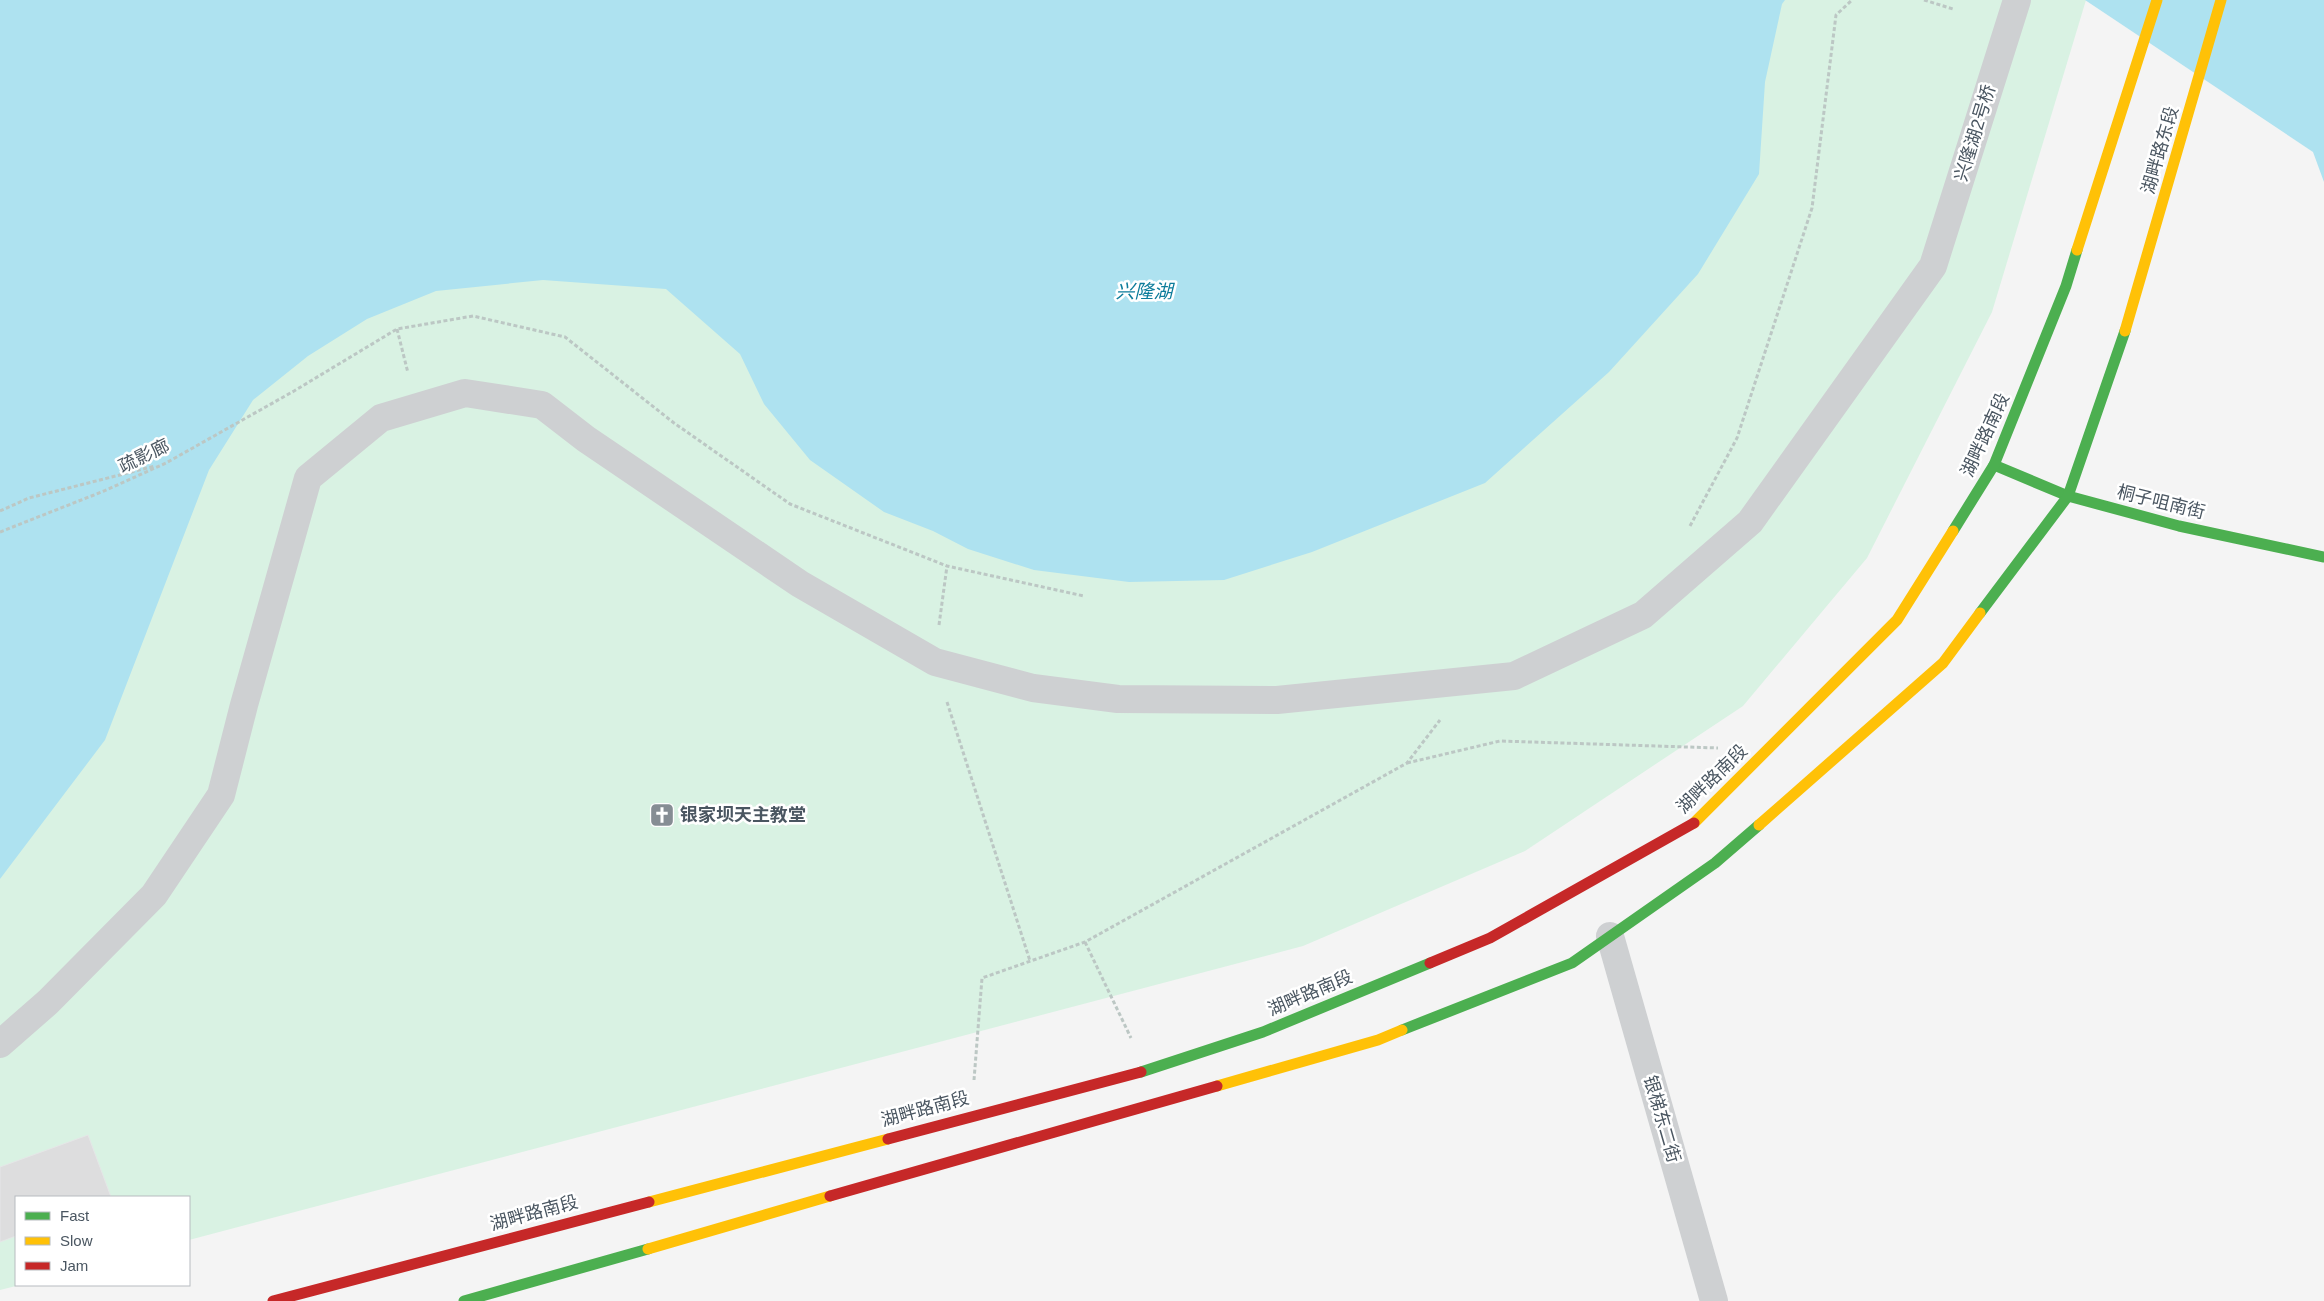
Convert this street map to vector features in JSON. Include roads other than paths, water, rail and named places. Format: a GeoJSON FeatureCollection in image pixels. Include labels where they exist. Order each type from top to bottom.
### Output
{"type":"FeatureCollection","features":[{"type":"Feature","properties":{"kind":"main road","name":"湖畔路南段"},"geometry":{"type":"LineString","coordinates":[[273,1301],[1147,1070],[1263,1032],[1490,938],[1692,825],[1897,620],[1994,466],[2066,286],[2157,0]]}},
{"type":"Feature","properties":{"kind":"main road","name":"湖畔路东段"},"geometry":{"type":"LineString","coordinates":[[2068,496],[2132,309],[2221,0]]}},
{"type":"Feature","properties":{"kind":"main road","name":"桐子咀南街"},"geometry":{"type":"LineString","coordinates":[[1994,466],[2068,496],[2179,526],[2324,557]]}},
{"type":"Feature","properties":{"kind":"main road"},"geometry":{"type":"LineString","coordinates":[[464,1301],[1378,1040],[1572,963],[1715,862],[1942,663],[2068,496]]}},
{"type":"Feature","properties":{"kind":"street","name":"兴隆湖2号桥"},"geometry":{"type":"LineString","coordinates":[[0,1044],[48,1002],[154,896],[221,795],[244,705],[308,478],[380,418],[465,393],[542,406],[586,439],[800,584],[934,662],[1034,688],[1118,699],[1277,700],[1514,676],[1643,614],[1750,522],[1933,266],[2017,0]]}},
{"type":"Feature","properties":{"kind":"street","name":"银梯东二街"},"geometry":{"type":"LineString","coordinates":[[1610,936],[1714,1301]]}},
{"type":"Feature","properties":{"kind":"water","name":"兴隆湖"},"geometry":{"type":"Polygon","coordinates":[[[0,0],[1785,0],[1782,4],[1765,82],[1759,174],[1698,274],[1609,372],[1485,483],[1312,552],[1224,580],[1129,582],[1034,570],[968,549],[933,531],[884,512],[810,460],[764,404],[740,354],[666,289],[543,280],[436,291],[367,319],[308,356],[253,400],[209,470],[105,740],[0,879],[0,0]]]}},
{"type":"Feature","properties":{"kind":"water"},"geometry":{"type":"Polygon","coordinates":[[[2085,0],[2324,0],[2324,182],[2313,152],[2085,0]]]}},
{"type":"Feature","properties":{"kind":"place","name":"银家坝天主教堂"},"geometry":{"type":"Point","coordinates":[662,815]}}]}
